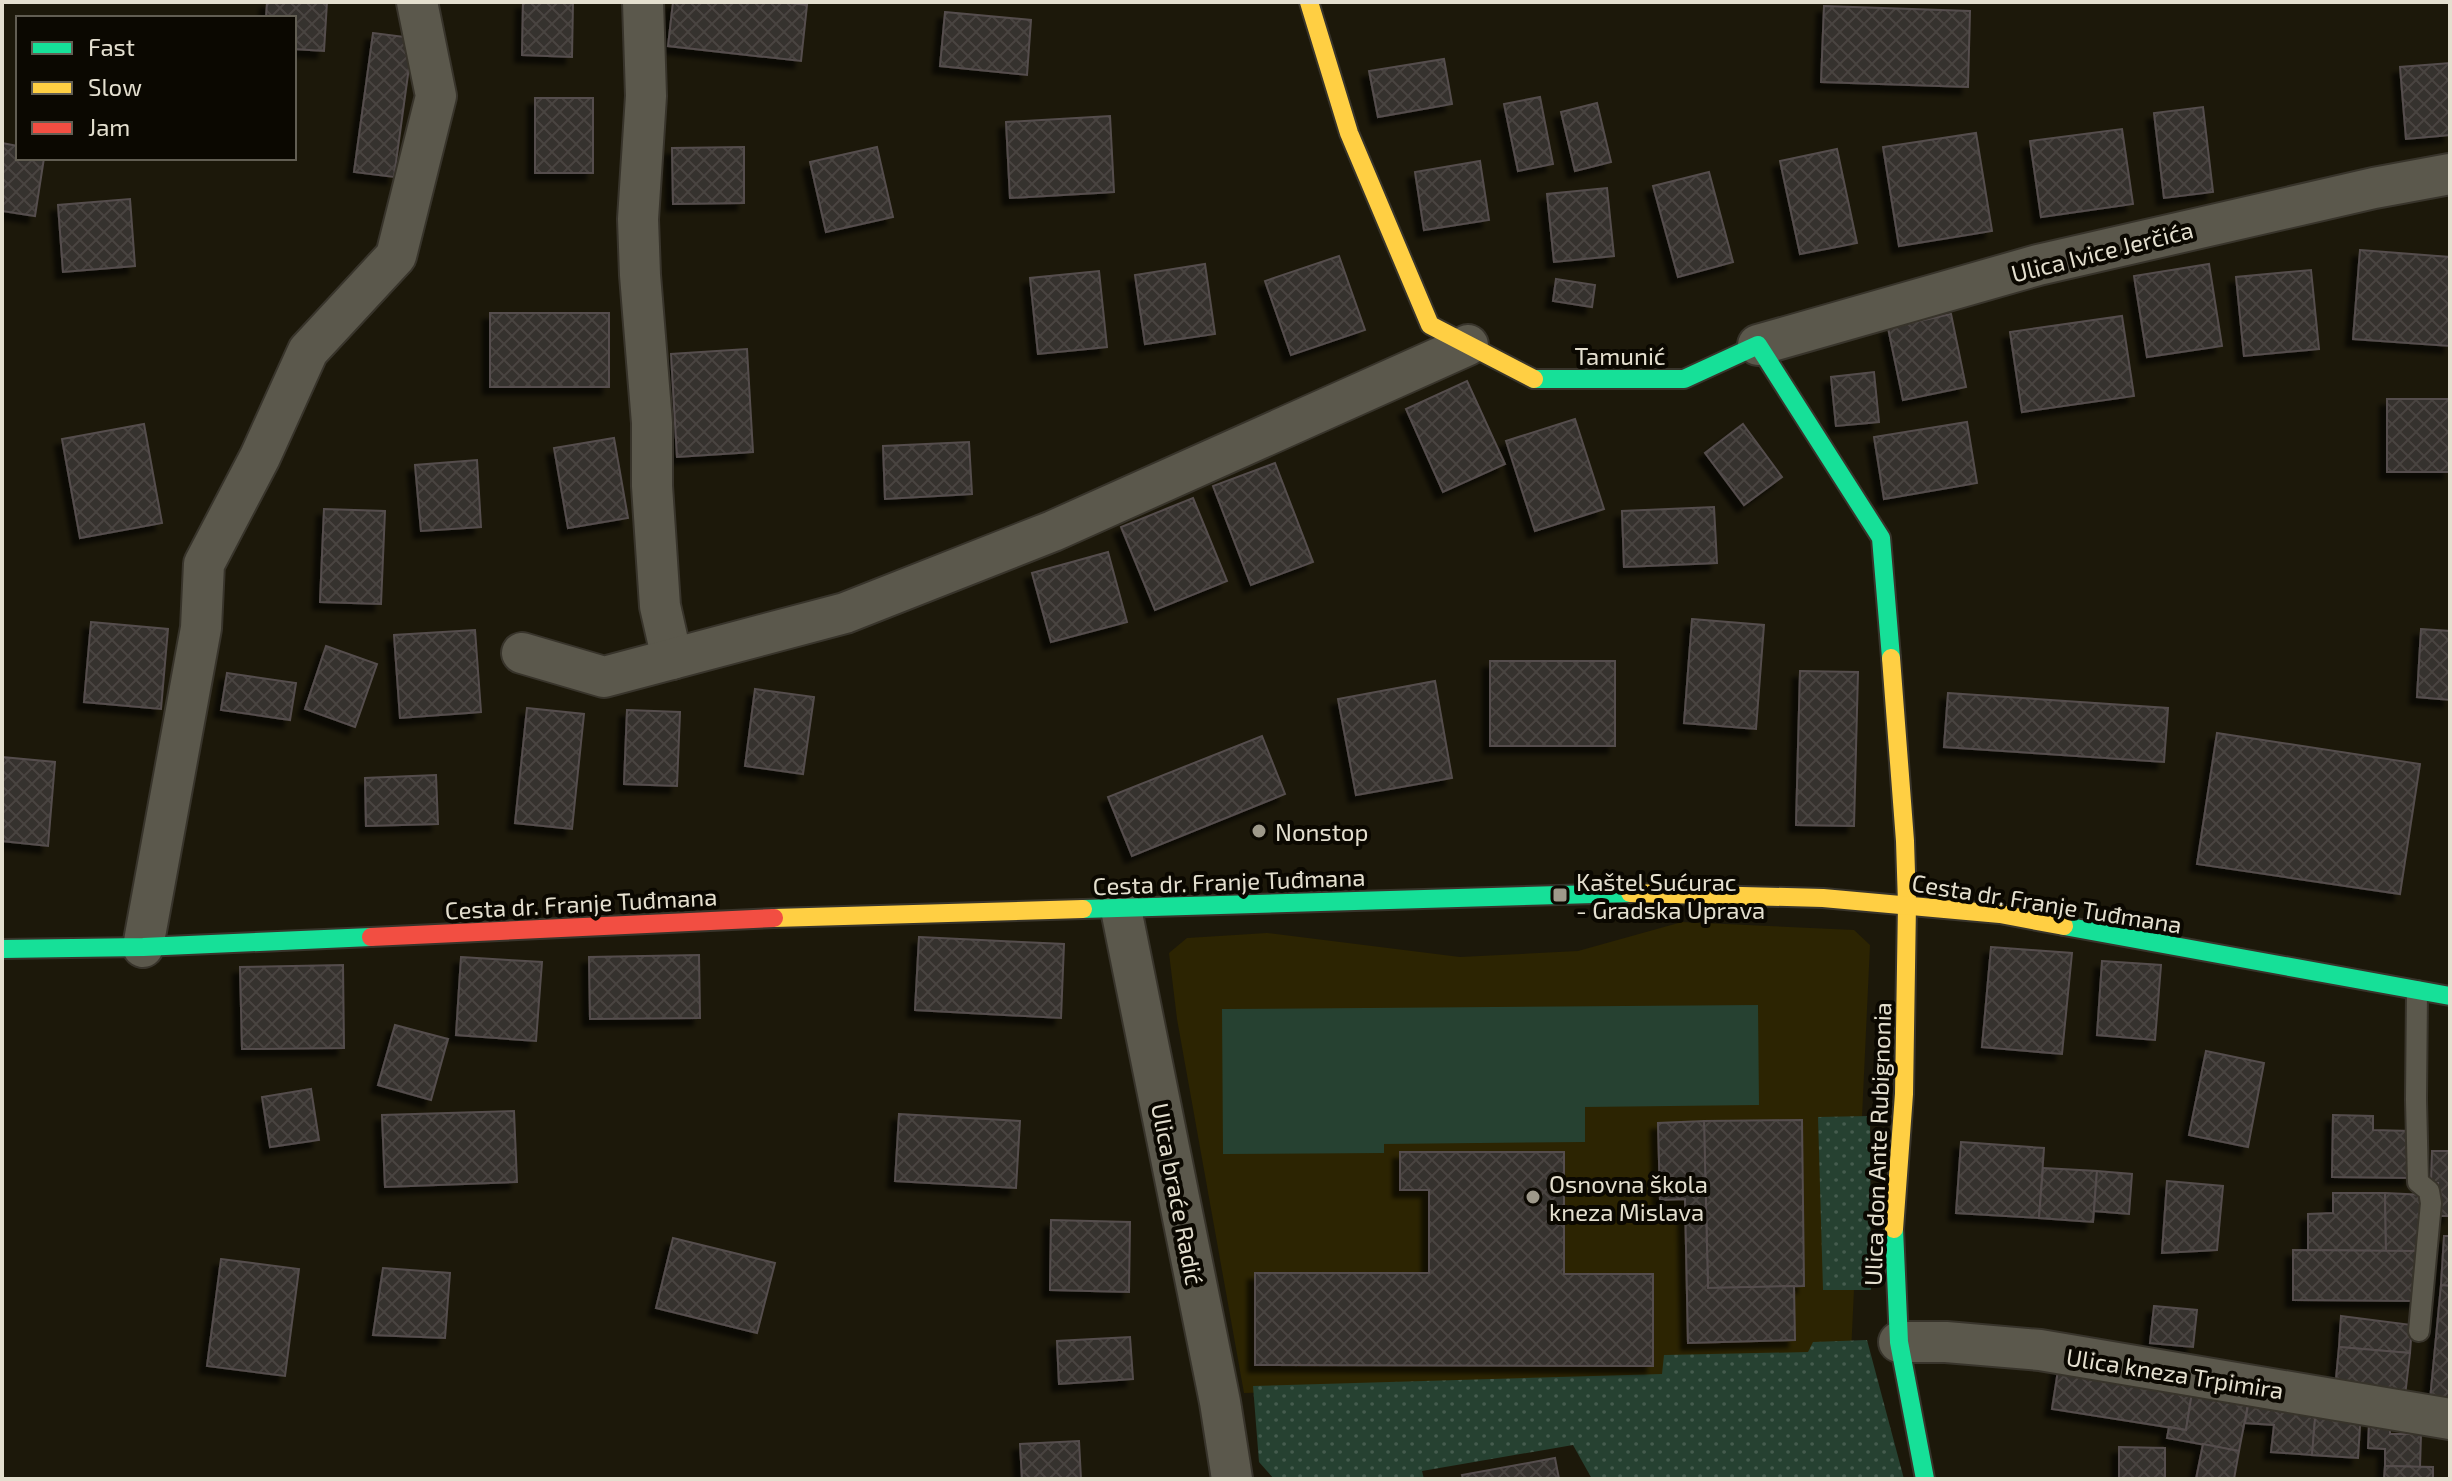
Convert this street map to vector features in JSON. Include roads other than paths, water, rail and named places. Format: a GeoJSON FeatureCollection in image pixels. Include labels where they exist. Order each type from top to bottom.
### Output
{"type":"FeatureCollection","features":[{"type":"Feature","properties":{"kind":"main road","name":"Tamunić"},"geometry":{"type":"LineString","coordinates":[[1309,2],[1349,133],[1430,325],[1534,379],[1684,379],[1758,345]]}},
{"type":"Feature","properties":{"kind":"main road"},"geometry":{"type":"LineString","coordinates":[[1758,345],[1881,538],[1905,841],[1907,904]]}},
{"type":"Feature","properties":{"kind":"main road","name":"Cesta dr. Franje Tuđmana"},"geometry":{"type":"LineString","coordinates":[[2,949],[143,947],[803,917],[1643,893],[1823,898],[2000,914],[2450,996]]}},
{"type":"Feature","properties":{"kind":"main road","name":"Ulica don Ante Rubignonia"},"geometry":{"type":"LineString","coordinates":[[1907,904],[1904,1094],[1894,1203],[1894,1265],[1899,1342],[1925,1479]]}},
{"type":"Feature","properties":{"kind":"street"},"geometry":{"type":"LineString","coordinates":[[143,947],[201,628],[204,564],[260,457],[308,351],[396,256],[436,96],[417,2]]}},
{"type":"Feature","properties":{"kind":"street"},"geometry":{"type":"LineString","coordinates":[[643,2],[646,96],[638,219],[640,275],[652,423],[652,486],[660,606],[672,659]]}},
{"type":"Feature","properties":{"kind":"street","name":"Ulica Ivice Jerčića"},"geometry":{"type":"LineString","coordinates":[[1758,345],[2038,265],[2374,188],[2450,174]]}},
{"type":"Feature","properties":{"kind":"street"},"geometry":{"type":"LineString","coordinates":[[522,653],[604,677],[845,613],[1053,531],[1468,345]]}},
{"type":"Feature","properties":{"kind":"street","name":"Ulica braće Radić"},"geometry":{"type":"LineString","coordinates":[[1121,909],[1220,1402],[1232,1479]]}},
{"type":"Feature","properties":{"kind":"street","name":"Ulica kneza Trpimira"},"geometry":{"type":"LineString","coordinates":[[1899,1342],[1946,1342],[2040,1350],[2450,1419]]}},
{"type":"Feature","properties":{"kind":"lane"},"geometry":{"type":"LineString","coordinates":[[2417,991],[2418,1182],[2429,1191],[2431,1203],[2419,1331]]}},
{"type":"Feature","properties":{"kind":"place","name":"Nonstop"},"geometry":{"type":"Point","coordinates":[1259,831]}},
{"type":"Feature","properties":{"kind":"place","name":"Kaštel Sućurac - Gradska Uprava"},"geometry":{"type":"Point","coordinates":[1560,895]}},
{"type":"Feature","properties":{"kind":"place","name":"Osnovna škola kneza Mislava"},"geometry":{"type":"Point","coordinates":[1533,1197]}}]}
